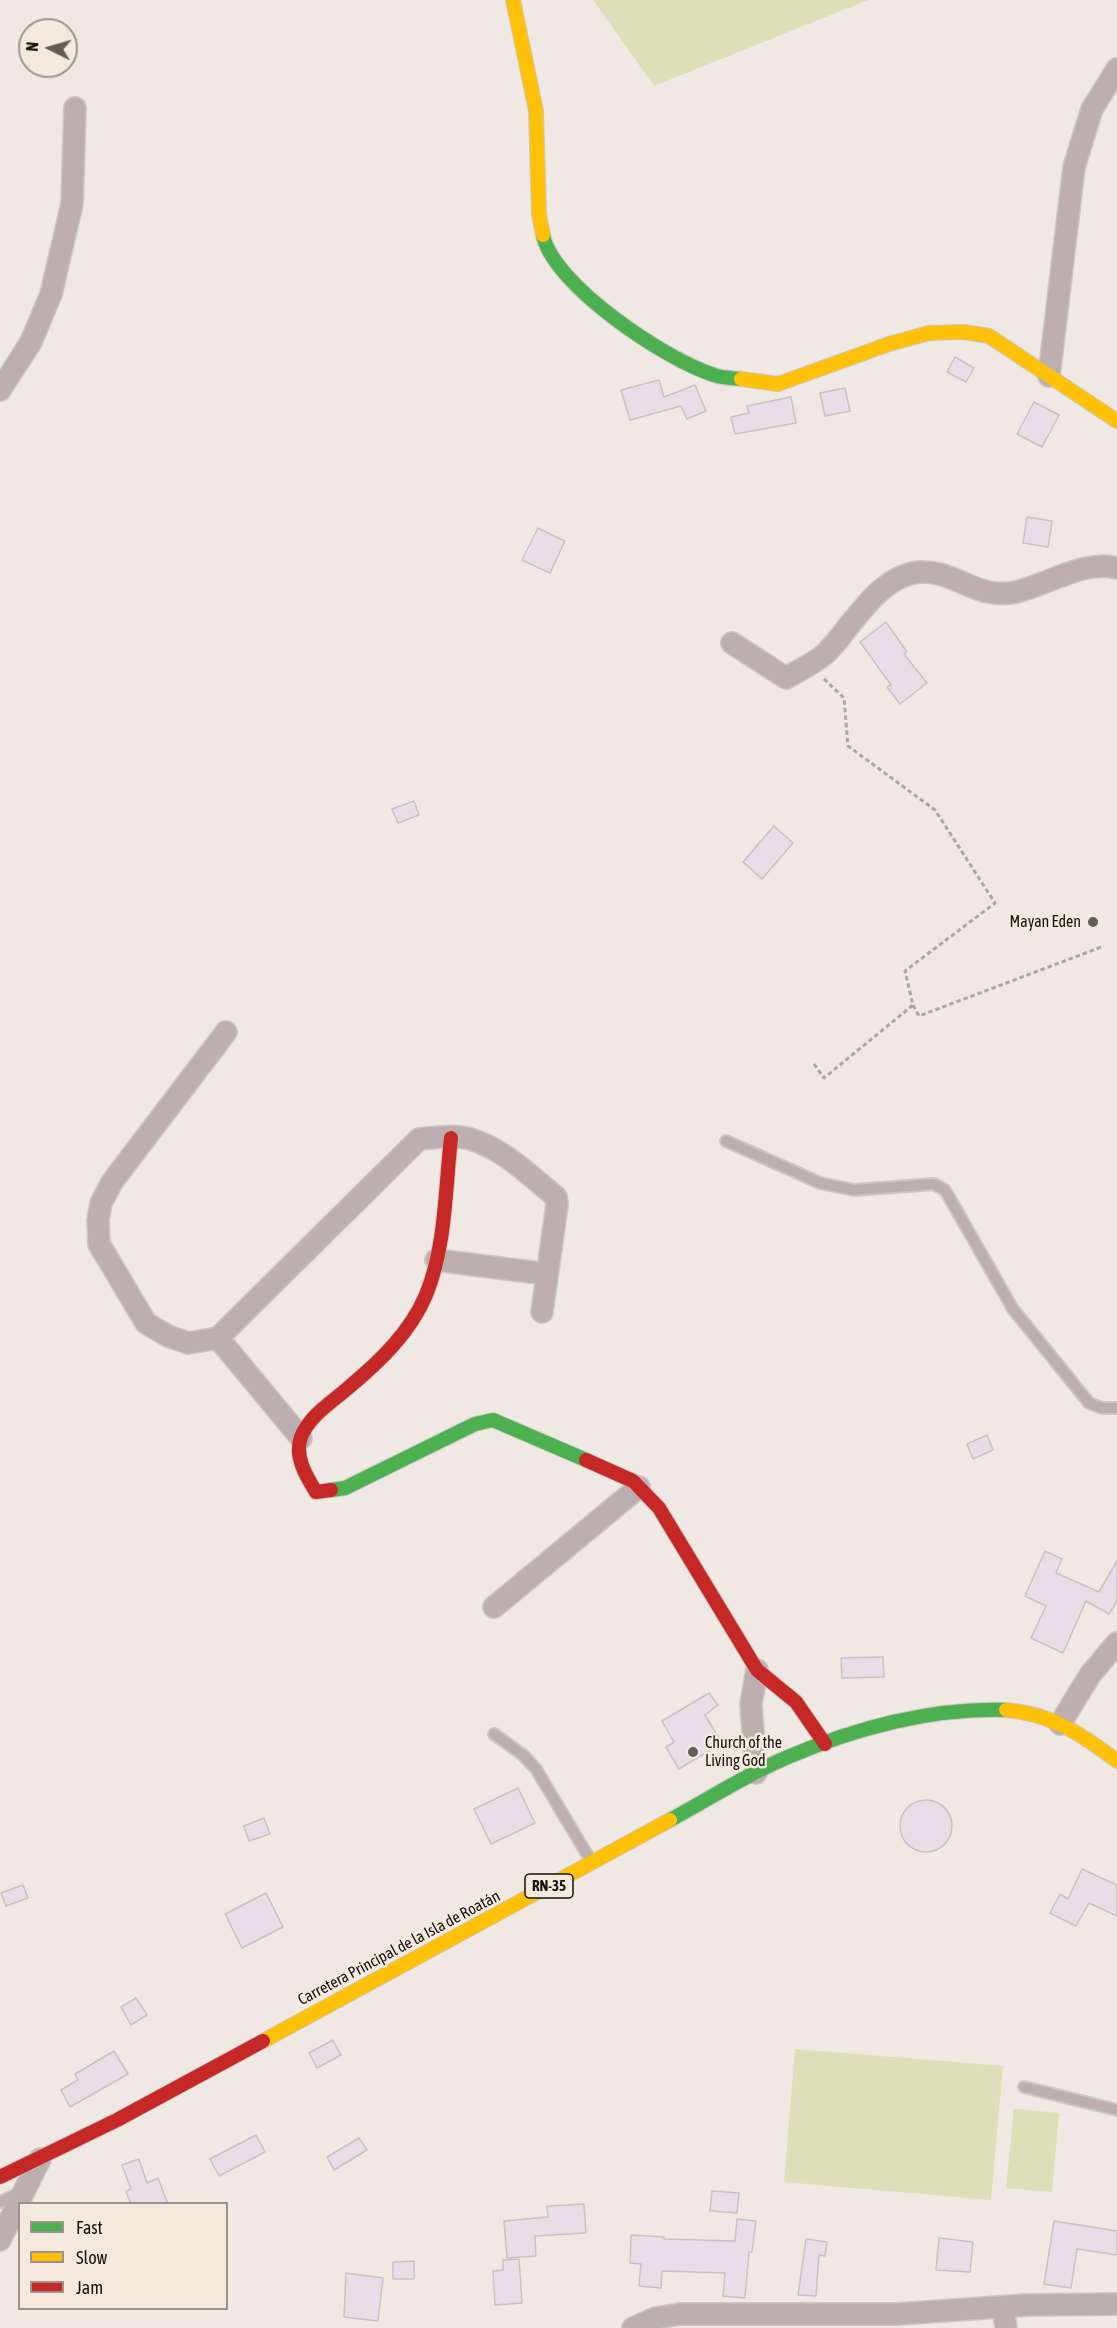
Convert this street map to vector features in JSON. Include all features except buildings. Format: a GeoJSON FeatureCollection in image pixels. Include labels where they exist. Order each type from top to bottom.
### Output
{"type":"FeatureCollection","features":[{"type":"Feature","properties":{"kind":"street"},"geometry":{"type":"LineString","coordinates":[[513,0],[536,111],[539,214],[545,245],[567,276],[634,334],[668,355],[715,376],[778,384],[899,341],[929,333],[964,332],[989,336],[1117,421]]}},
{"type":"Feature","properties":{"kind":"street"},"geometry":{"type":"LineString","coordinates":[[1049,376],[1074,167],[1092,109],[1117,69]]}},
{"type":"Feature","properties":{"kind":"street"},"geometry":{"type":"LineString","coordinates":[[0,390],[31,342],[51,294],[72,204],[75,108]]}},
{"type":"Feature","properties":{"kind":"street"},"geometry":{"type":"LineString","coordinates":[[732,643],[786,678],[826,653],[871,600],[894,581],[919,572],[944,576],[988,594],[1015,592],[1080,570],[1109,566],[1117,568]]}},
{"type":"Feature","properties":{"kind":"street"},"geometry":{"type":"LineString","coordinates":[[226,1032],[112,1182],[101,1203],[98,1220],[99,1244],[146,1323],[168,1336],[188,1343],[218,1338],[419,1139],[451,1138],[469,1138],[507,1156],[556,1197],[557,1206],[542,1312]]}},
{"type":"Feature","properties":{"kind":"street"},"geometry":{"type":"LineString","coordinates":[[451,1138],[436,1260],[427,1294],[394,1346],[314,1418],[301,1438],[300,1462],[316,1492],[345,1488],[475,1424],[493,1420],[633,1481],[658,1508],[757,1670],[781,1685],[807,1712],[825,1744]]}},
{"type":"Feature","properties":{"kind":"street"},"geometry":{"type":"LineString","coordinates":[[436,1260],[547,1274]]}},
{"type":"Feature","properties":{"kind":"street"},"geometry":{"type":"LineString","coordinates":[[218,1338],[301,1438]]}},
{"type":"Feature","properties":{"kind":"street"},"geometry":{"type":"LineString","coordinates":[[494,1607],[639,1487]]}},
{"type":"Feature","properties":{"kind":"street"},"geometry":{"type":"LineString","coordinates":[[1060,1724],[1090,1675],[1117,1643]]}},
{"type":"Feature","properties":{"kind":"street"},"geometry":{"type":"LineString","coordinates":[[756,1773],[751,1704],[757,1670]]}},
{"type":"Feature","properties":{"kind":"street","name":"Carretera Principal de la Isla de Roatán"},"geometry":{"type":"LineString","coordinates":[[0,2177],[40,2159],[787,1757],[876,1726],[941,1711],[1000,1709],[1041,1716],[1081,1733],[1117,1761]]}},
{"type":"Feature","properties":{"kind":"street"},"geometry":{"type":"LineString","coordinates":[[19,2202],[40,2159]]}},
{"type":"Feature","properties":{"kind":"street"},"geometry":{"type":"LineString","coordinates":[[0,2240],[18,2203]]}},
{"type":"Feature","properties":{"kind":"street"},"geometry":{"type":"LineString","coordinates":[[633,2328],[656,2318],[680,2314],[898,2314],[1002,2307],[1117,2304]]}},
{"type":"Feature","properties":{"kind":"street"},"geometry":{"type":"LineString","coordinates":[[1002,2307],[1006,2328]]}},
{"type":"Feature","properties":{"kind":"lane"},"geometry":{"type":"LineString","coordinates":[[726,1141],[820,1183],[854,1190],[933,1184],[945,1190],[1013,1309],[1089,1403],[1102,1408],[1117,1408]]}},
{"type":"Feature","properties":{"kind":"lane"},"geometry":{"type":"LineString","coordinates":[[494,1734],[523,1755],[536,1769],[592,1862]]}},
{"type":"Feature","properties":{"kind":"lane"},"geometry":{"type":"LineString","coordinates":[[1023,2087],[1117,2110]]}},
{"type":"Feature","properties":{"kind":"lane"},"geometry":{"type":"LineString","coordinates":[[0,2202],[24,2191]]}},
{"type":"Feature","properties":{"kind":"path"},"geometry":{"type":"LineString","coordinates":[[809,664],[844,698],[848,746],[934,810],[995,903],[905,971],[913,1005],[920,1016],[1104,946]]}},
{"type":"Feature","properties":{"kind":"path"},"geometry":{"type":"LineString","coordinates":[[814,1064],[824,1078],[913,1005]]}},
{"type":"Feature","properties":{"kind":"green space"},"geometry":{"type":"Polygon","coordinates":[[[593,0],[868,0],[654,86],[593,0]]]}},
{"type":"Feature","properties":{"kind":"green space"},"geometry":{"type":"Polygon","coordinates":[[[795,2049],[1003,2066],[991,2200],[784,2182],[795,2049]]]}},
{"type":"Feature","properties":{"kind":"green space"},"geometry":{"type":"Polygon","coordinates":[[[1014,2109],[1059,2113],[1052,2192],[1006,2188],[1014,2109]]]}},
{"type":"Feature","properties":{"kind":"traffic: fast"},"geometry":{"type":"LineString","coordinates":[[543,235],[551,255],[567,276],[614,318],[668,354],[693,367],[717,376],[741,379]]}},
{"type":"Feature","properties":{"kind":"traffic: fast"},"geometry":{"type":"LineString","coordinates":[[331,1490],[345,1488],[475,1424],[493,1420],[586,1460]]}},
{"type":"Feature","properties":{"kind":"traffic: fast"},"geometry":{"type":"LineString","coordinates":[[670,1820],[773,1764],[840,1737],[922,1716],[950,1712],[1006,1710]]}},
{"type":"Feature","properties":{"kind":"traffic: slow"},"geometry":{"type":"LineString","coordinates":[[513,0],[536,111],[539,214],[543,235]]}},
{"type":"Feature","properties":{"kind":"traffic: slow"},"geometry":{"type":"LineString","coordinates":[[741,379],[778,384],[889,344],[929,333],[964,332],[989,336],[1117,421]]}},
{"type":"Feature","properties":{"kind":"traffic: slow"},"geometry":{"type":"LineString","coordinates":[[1006,1710],[1037,1716],[1065,1727],[1092,1742],[1117,1761]]}},
{"type":"Feature","properties":{"kind":"traffic: slow"},"geometry":{"type":"LineString","coordinates":[[263,2041],[670,1820]]}},
{"type":"Feature","properties":{"kind":"traffic: jam"},"geometry":{"type":"LineString","coordinates":[[331,1490],[316,1492],[308,1479],[300,1459],[301,1437],[315,1416],[393,1346],[419,1309],[433,1276],[438,1257],[451,1138]]}},
{"type":"Feature","properties":{"kind":"traffic: jam"},"geometry":{"type":"LineString","coordinates":[[586,1460],[633,1481],[659,1508],[757,1670],[796,1702],[825,1744]]}},
{"type":"Feature","properties":{"kind":"traffic: jam"},"geometry":{"type":"LineString","coordinates":[[0,2177],[117,2120],[263,2041]]}},
{"type":"Feature","properties":{"kind":"place","name":"Mayan Eden"},"geometry":{"type":"Point","coordinates":[1093,922]}},
{"type":"Feature","properties":{"kind":"place","name":"Church of the Living God"},"geometry":{"type":"Point","coordinates":[693,1752]}}]}
